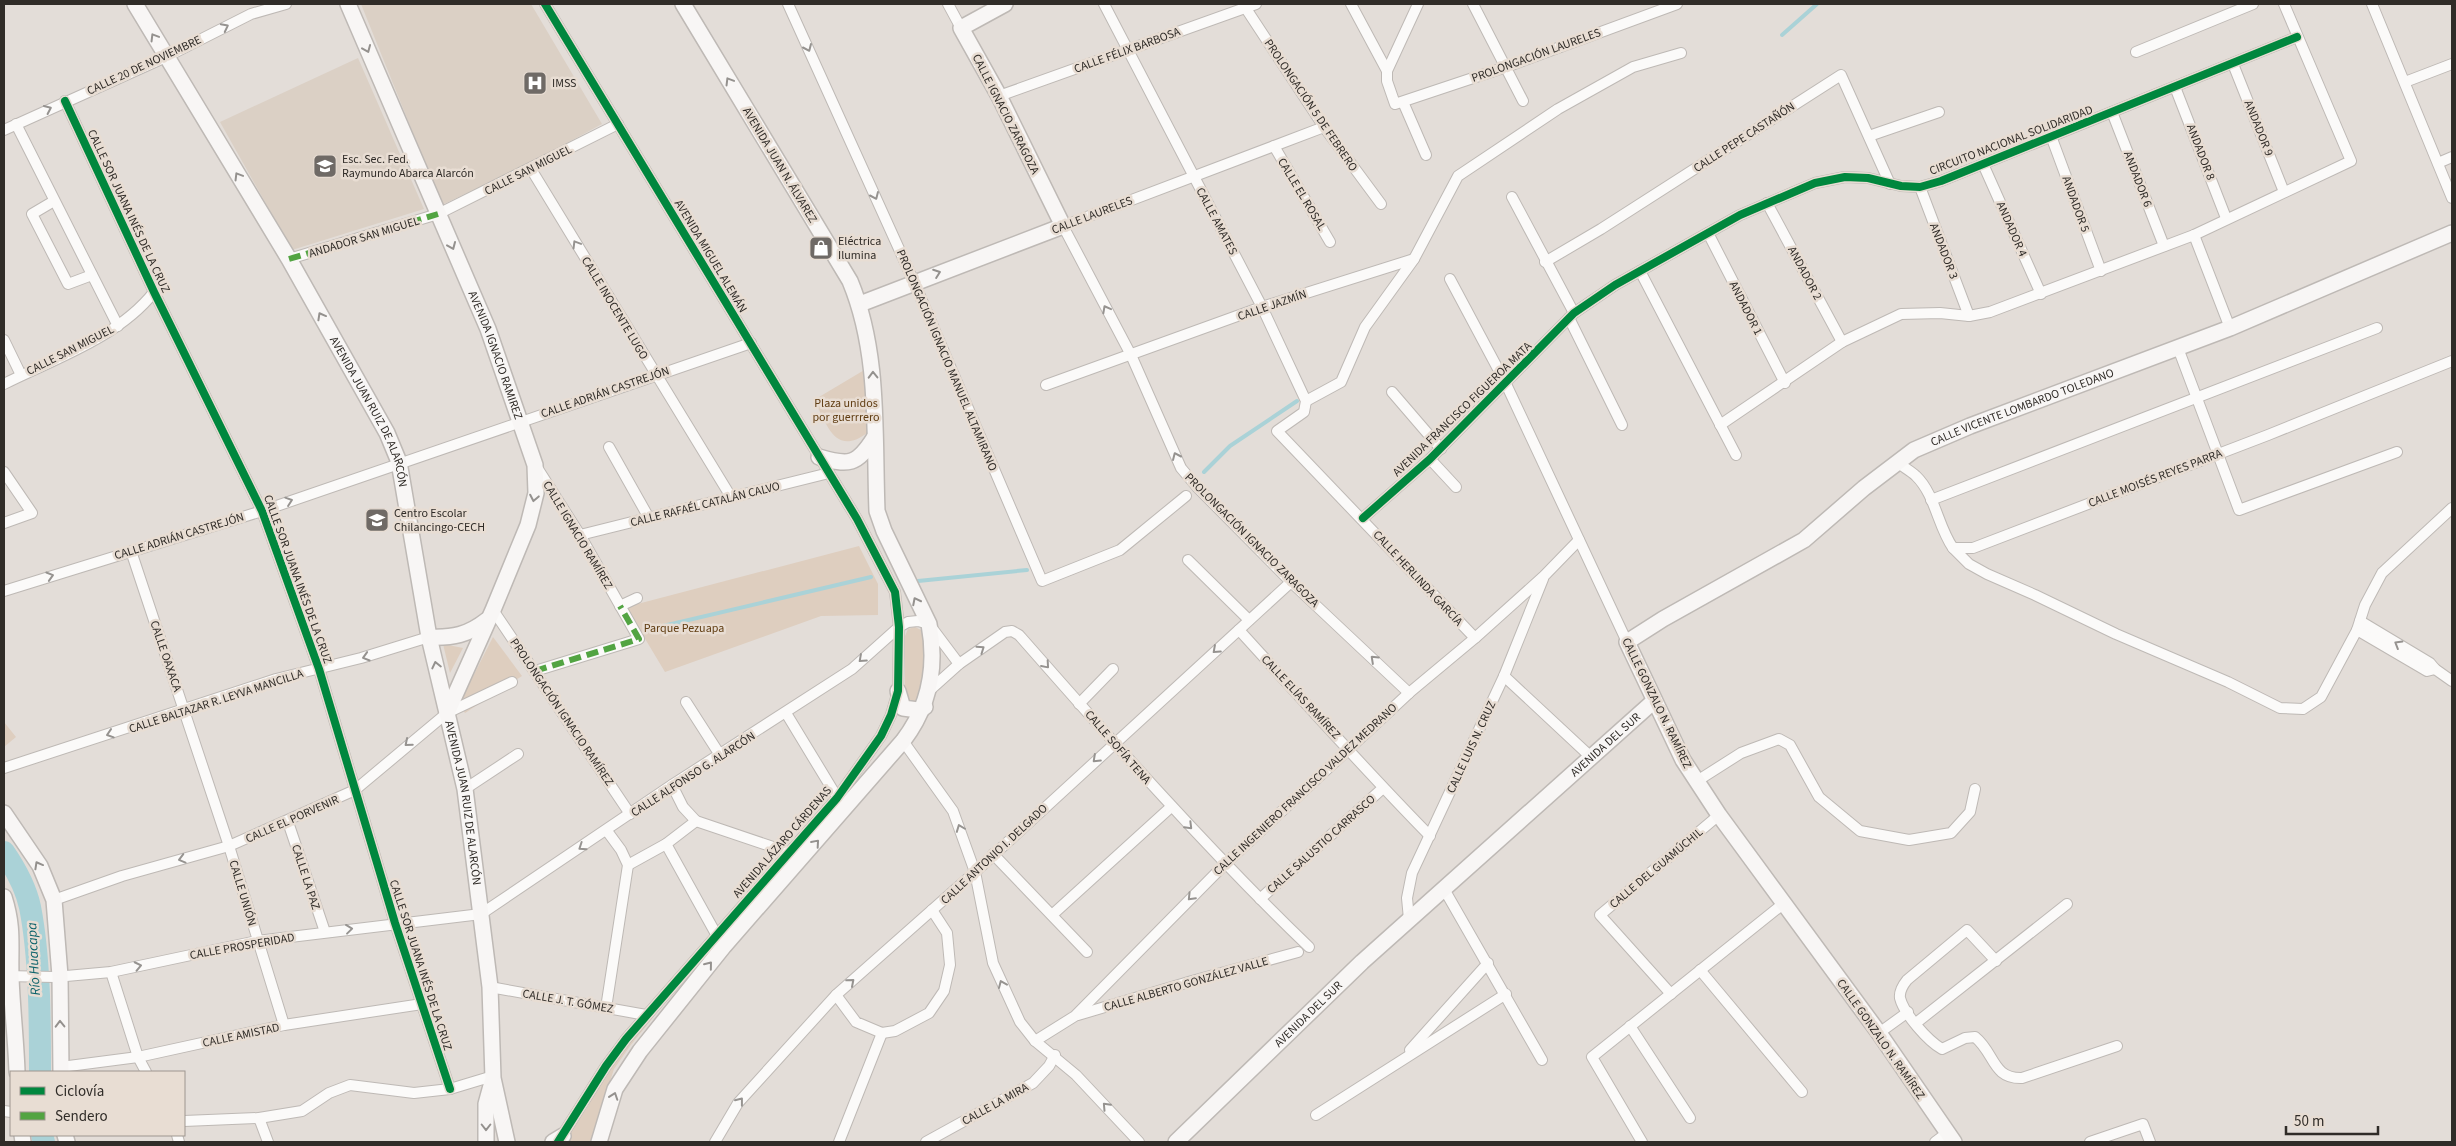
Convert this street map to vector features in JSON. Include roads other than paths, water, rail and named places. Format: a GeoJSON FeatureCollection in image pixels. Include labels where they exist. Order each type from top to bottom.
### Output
{"type":"FeatureCollection","features":[{"type":"Feature","properties":{"kind":"street","name":"AVENIDA JUAN RUIZ DE ALARCÓN"},"geometry":{"type":"LineString","coordinates":[[134,4],[289,259],[387,433],[399,462],[429,637],[464,789],[482,914],[490,987],[492,1077]]}},
{"type":"Feature","properties":{"kind":"street","name":"CALLE 20 DE NOVIEMBRE"},"geometry":{"type":"LineString","coordinates":[[4,130],[166,57],[251,14],[286,4]]}},
{"type":"Feature","properties":{"kind":"street","name":"AVENIDA IGNACIO RAMIREZ"},"geometry":{"type":"LineString","coordinates":[[348,4],[488,329],[535,465],[536,492],[528,525],[491,614],[446,713]]}},
{"type":"Feature","properties":{"kind":"street","name":"AVENIDA MIGUEL ALEMÁN"},"geometry":{"type":"LineString","coordinates":[[545,4],[857,519]]}},
{"type":"Feature","properties":{"kind":"street","name":"AVENIDA JUAN N. ÁLVAREZ"},"geometry":{"type":"LineString","coordinates":[[683,4],[850,281],[860,304],[872,364],[877,511]]}},
{"type":"Feature","properties":{"kind":"street","name":"PROLONGACIÓN IGNACIO MANUEL ALTAMIRANO"},"geometry":{"type":"LineString","coordinates":[[788,4],[914,282],[1042,581],[1120,550],[1186,496]]}},
{"type":"Feature","properties":{"kind":"street","name":"CALLE IGNACIO ZARAGOZA"},"geometry":{"type":"LineString","coordinates":[[948,4],[999,96],[1063,226]]}},
{"type":"Feature","properties":{"kind":"street"},"geometry":{"type":"LineString","coordinates":[[961,28],[1005,4]]}},
{"type":"Feature","properties":{"kind":"street","name":"CALLE AMATES"},"geometry":{"type":"LineString","coordinates":[[1104,4],[1262,308],[1306,401]]}},
{"type":"Feature","properties":{"kind":"street","name":"CALLE FÉLIX BARBOSA"},"geometry":{"type":"LineString","coordinates":[[999,96],[1244,6],[1256,4]]}},
{"type":"Feature","properties":{"kind":"street"},"geometry":{"type":"LineString","coordinates":[[1351,4],[1387,71]]}},
{"type":"Feature","properties":{"kind":"street"},"geometry":{"type":"LineString","coordinates":[[1418,4],[1387,71],[1387,81],[1426,155]]}},
{"type":"Feature","properties":{"kind":"street"},"geometry":{"type":"LineString","coordinates":[[1473,4],[1523,101]]}},
{"type":"Feature","properties":{"kind":"street","name":"PROLONGACIÓN LAURELES"},"geometry":{"type":"LineString","coordinates":[[1399,103],[1506,67],[1677,4]]}},
{"type":"Feature","properties":{"kind":"street"},"geometry":{"type":"LineString","coordinates":[[2136,52],[2253,4]]}},
{"type":"Feature","properties":{"kind":"street"},"geometry":{"type":"LineString","coordinates":[[1720,425],[1785,383],[1842,342],[1901,314],[1940,313],[1969,316],[1990,312],[2194,234],[2351,161],[2284,4]]}},
{"type":"Feature","properties":{"kind":"street"},"geometry":{"type":"LineString","coordinates":[[2372,4],[2452,198]]}},
{"type":"Feature","properties":{"kind":"street","name":"PROLONGACIÓN 5 DE FEBRERO"},"geometry":{"type":"LineString","coordinates":[[1244,6],[1324,128],[1381,204]]}},
{"type":"Feature","properties":{"kind":"street","name":"CIRCUITO NACIONAL SOLIDARIDAD"},"geometry":{"type":"LineString","coordinates":[[1572,316],[1615,285],[1708,233],[1767,203],[1815,183],[1845,177],[1868,178],[1890,184],[1920,187],[1941,181],[2297,37]]}},
{"type":"Feature","properties":{"kind":"street"},"geometry":{"type":"LineString","coordinates":[[1306,401],[1341,382],[1365,327],[1414,259],[1458,176],[1558,109],[1633,67],[1681,53]]}},
{"type":"Feature","properties":{"kind":"street","name":"ANDADOR 9"},"geometry":{"type":"LineString","coordinates":[[2233,64],[2284,192]]}},
{"type":"Feature","properties":{"kind":"street"},"geometry":{"type":"LineString","coordinates":[[2405,82],[2452,64]]}},
{"type":"Feature","properties":{"kind":"street","name":"CALLE PEPE CASTAÑÓN"},"geometry":{"type":"LineString","coordinates":[[1545,262],[1601,229],[1841,75],[1890,184]]}},
{"type":"Feature","properties":{"kind":"street","name":"ANDADOR 8"},"geometry":{"type":"LineString","coordinates":[[2175,87],[2226,218]]}},
{"type":"Feature","properties":{"kind":"street","name":"CALLE SOR JUANA INÉS DE LA CRUZ"},"geometry":{"type":"LineString","coordinates":[[65,101],[154,292],[262,511],[319,668],[395,923],[450,1089]]}},
{"type":"Feature","properties":{"kind":"street"},"geometry":{"type":"LineString","coordinates":[[1869,136],[1939,112]]}},
{"type":"Feature","properties":{"kind":"street","name":"ANDADOR 6"},"geometry":{"type":"LineString","coordinates":[[2112,112],[2164,246]]}},
{"type":"Feature","properties":{"kind":"street"},"geometry":{"type":"LineString","coordinates":[[16,124],[118,326]]}},
{"type":"Feature","properties":{"kind":"street","name":"CALLE SAN MIGUEL"},"geometry":{"type":"LineString","coordinates":[[438,214],[618,124]]}},
{"type":"Feature","properties":{"kind":"street","name":"CALLE LAURELES"},"geometry":{"type":"LineString","coordinates":[[860,304],[1324,128]]}},
{"type":"Feature","properties":{"kind":"street","name":"ANDADOR 5"},"geometry":{"type":"LineString","coordinates":[[2051,136],[2101,271]]}},
{"type":"Feature","properties":{"kind":"street","name":"CALLE EL ROSAL"},"geometry":{"type":"LineString","coordinates":[[1274,146],[1330,242]]}},
{"type":"Feature","properties":{"kind":"street"},"geometry":{"type":"LineString","coordinates":[[2438,163],[2452,158]]}},
{"type":"Feature","properties":{"kind":"street","name":"ANDADOR 4"},"geometry":{"type":"LineString","coordinates":[[1983,164],[2041,294]]}},
{"type":"Feature","properties":{"kind":"street","name":"CALLE INOCENTE LUGO"},"geometry":{"type":"LineString","coordinates":[[531,169],[731,497]]}},
{"type":"Feature","properties":{"kind":"street","name":"ANDADOR 3"},"geometry":{"type":"LineString","coordinates":[[1920,187],[1969,316]]}},
{"type":"Feature","properties":{"kind":"street"},"geometry":{"type":"LineString","coordinates":[[1512,197],[1572,316],[1622,425]]}},
{"type":"Feature","properties":{"kind":"street"},"geometry":{"type":"LineString","coordinates":[[54,201],[32,214],[68,284],[92,275]]}},
{"type":"Feature","properties":{"kind":"street","name":"ANDADOR 2"},"geometry":{"type":"LineString","coordinates":[[1767,203],[1842,342]]}},
{"type":"Feature","properties":{"kind":"street","name":"ANDADOR SAN MIGUEL"},"geometry":{"type":"LineString","coordinates":[[289,259],[438,214]]}},
{"type":"Feature","properties":{"kind":"street","name":"PROLONGACIÓN IGNACIO ZARAGOZA"},"geometry":{"type":"LineString","coordinates":[[1063,226],[1131,355],[1181,468],[1197,487],[1291,582],[1409,693]]}},
{"type":"Feature","properties":{"kind":"street","name":"ANDADOR 1"},"geometry":{"type":"LineString","coordinates":[[1708,233],[1785,383]]}},
{"type":"Feature","properties":{"kind":"street","name":"CALLE VICENTE LOMBARDO TOLEDANO"},"geometry":{"type":"LineString","coordinates":[[1627,642],[1663,618],[1804,540],[1914,450],[1970,426],[2230,328],[2452,233]]}},
{"type":"Feature","properties":{"kind":"street"},"geometry":{"type":"LineString","coordinates":[[2194,234],[2230,328]]}},
{"type":"Feature","properties":{"kind":"street","name":"CALLE JAZMÍN"},"geometry":{"type":"LineString","coordinates":[[1046,386],[1262,308],[1414,259]]}},
{"type":"Feature","properties":{"kind":"street"},"geometry":{"type":"LineString","coordinates":[[1640,271],[1736,455]]}},
{"type":"Feature","properties":{"kind":"street","name":"CALLE GONZALO N. RAMÍREZ"},"geometry":{"type":"LineString","coordinates":[[1450,279],[1506,384],[1683,760],[1719,815],[1783,904],[1880,1033],[1945,1139]]}},
{"type":"Feature","properties":{"kind":"street","name":"CALLE SAN MIGUEL"},"geometry":{"type":"LineString","coordinates":[[4,384],[118,326],[144,304],[154,292]]}},
{"type":"Feature","properties":{"kind":"street","name":"AVENIDA FRANCISCO FIGUEROA MATA"},"geometry":{"type":"LineString","coordinates":[[1363,518],[1441,449],[1572,316]]}},
{"type":"Feature","properties":{"kind":"street"},"geometry":{"type":"LineString","coordinates":[[1931,500],[2377,328]]}},
{"type":"Feature","properties":{"kind":"street"},"geometry":{"type":"LineString","coordinates":[[4,340],[20,375]]}},
{"type":"Feature","properties":{"kind":"street","name":"CALLE ADRIÁN CASTREJÓN"},"geometry":{"type":"LineString","coordinates":[[4,591],[262,511],[399,462],[750,343]]}},
{"type":"Feature","properties":{"kind":"street"},"geometry":{"type":"LineString","coordinates":[[2178,348],[2239,510],[2396,452]]}},
{"type":"Feature","properties":{"kind":"street","name":"CALLE MOISÉS REYES PARRA"},"geometry":{"type":"LineString","coordinates":[[1953,548],[1973,548],[2219,454],[2452,361]]}},
{"type":"Feature","properties":{"kind":"street"},"geometry":{"type":"LineString","coordinates":[[1392,392],[1441,449]]}},
{"type":"Feature","properties":{"kind":"street","name":"CALLE HERLINDA GARCÍA"},"geometry":{"type":"LineString","coordinates":[[1306,401],[1304,412],[1277,431],[1363,518],[1475,638]]}},
{"type":"Feature","properties":{"kind":"street"},"geometry":{"type":"LineString","coordinates":[[819,457],[841,463],[855,462],[866,452],[874,438]]}},
{"type":"Feature","properties":{"kind":"street"},"geometry":{"type":"LineString","coordinates":[[609,447],[649,518]]}},
{"type":"Feature","properties":{"kind":"street"},"geometry":{"type":"LineString","coordinates":[[1430,459],[1456,487]]}},
{"type":"Feature","properties":{"kind":"street"},"geometry":{"type":"LineString","coordinates":[[1897,462],[1917,476],[1931,500],[1944,536],[1969,564],[1987,574],[2280,708],[2302,709],[2321,697],[2358,626],[2364,605],[2382,573],[2452,508]]}},
{"type":"Feature","properties":{"kind":"street","name":"CALLE IGNACIO RAMÍREZ"},"geometry":{"type":"LineString","coordinates":[[535,465],[580,535],[639,639],[535,672]]}},
{"type":"Feature","properties":{"kind":"street"},"geometry":{"type":"LineString","coordinates":[[4,472],[32,513],[4,523]]}},
{"type":"Feature","properties":{"kind":"street","name":"CALLE RAFAÉL CATALÁN CALVO"},"geometry":{"type":"LineString","coordinates":[[580,535],[829,473]]}},
{"type":"Feature","properties":{"kind":"street","name":"AVENIDA LÁZARO CÁRDENAS"},"geometry":{"type":"LineString","coordinates":[[558,1140],[606,1066],[646,1015],[788,852],[841,803],[903,741],[916,725],[930,690],[931,635],[929,624],[888,540],[877,511]]}},
{"type":"Feature","properties":{"kind":"street","name":"AVENIDA LÁZARO CÁRDENAS"},"geometry":{"type":"LineString","coordinates":[[598,1142],[615,1089],[640,1051],[841,803],[881,736],[891,715],[898,691],[899,627],[896,592],[857,519]]}},
{"type":"Feature","properties":{"kind":"street","name":"CALLE INGENIERO FRANCISCO VALDEZ MEDRANO"},"geometry":{"type":"LineString","coordinates":[[1035,1041],[1075,1016],[1226,862],[1409,693],[1475,638],[1544,576],[1579,540]]}},
{"type":"Feature","properties":{"kind":"street","name":"CALLE OAXACA"},"geometry":{"type":"LineString","coordinates":[[131,551],[229,846]]}},
{"type":"Feature","properties":{"kind":"street"},"geometry":{"type":"LineString","coordinates":[[1188,560],[1249,620]]}},
{"type":"Feature","properties":{"kind":"street","name":"CALLE LUIS N. CRUZ"},"geometry":{"type":"LineString","coordinates":[[1409,918],[1408,886],[1504,676],[1544,576]]}},
{"type":"Feature","properties":{"kind":"street","name":"CALLE ANTONIO I. DELGADO"},"geometry":{"type":"LineString","coordinates":[[715,1142],[738,1102],[836,995],[975,872],[1291,582]]}},
{"type":"Feature","properties":{"kind":"street"},"geometry":{"type":"LineString","coordinates":[[620,606],[637,598]]}},
{"type":"Feature","properties":{"kind":"street"},"geometry":{"type":"LineString","coordinates":[[429,637],[447,638],[463,636],[474,631],[491,614]]}},
{"type":"Feature","properties":{"kind":"street","name":"PROLONGACIÓN IGNACIO RAMÍREZ"},"geometry":{"type":"LineString","coordinates":[[491,614],[535,672],[630,814]]}},
{"type":"Feature","properties":{"kind":"street"},"geometry":{"type":"LineString","coordinates":[[899,627],[908,622],[918,621],[929,624],[959,664],[930,690]]}},
{"type":"Feature","properties":{"kind":"street"},"geometry":{"type":"LineString","coordinates":[[2358,626],[2430,663],[2452,681]]}},
{"type":"Feature","properties":{"kind":"street","name":"CALLE ALFONSO G. ALARCÓN"},"geometry":{"type":"LineString","coordinates":[[482,914],[607,831],[672,785],[786,713],[852,668],[899,627]]}},
{"type":"Feature","properties":{"kind":"street","name":"CALLE ELÍAS RAMÍREZ"},"geometry":{"type":"LineString","coordinates":[[1238,630],[1349,748],[1383,788],[1430,836]]}},
{"type":"Feature","properties":{"kind":"street","name":"CALLE SOFÍA TENA"},"geometry":{"type":"LineString","coordinates":[[959,664],[1005,632],[1012,631],[1019,635],[1171,807],[1260,899],[1309,946]]}},
{"type":"Feature","properties":{"kind":"street","name":"CALLE BALTAZAR R. LEYVA MANCILLA"},"geometry":{"type":"LineString","coordinates":[[4,768],[276,679],[429,637]]}},
{"type":"Feature","properties":{"kind":"street"},"geometry":{"type":"LineString","coordinates":[[1079,704],[1113,669]]}},
{"type":"Feature","properties":{"kind":"street"},"geometry":{"type":"LineString","coordinates":[[1504,676],[1592,758]]}},
{"type":"Feature","properties":{"kind":"street","name":"CALLE EL PORVENIR"},"geometry":{"type":"LineString","coordinates":[[54,900],[122,876],[229,846],[288,822],[355,790],[446,713],[512,682]]}},
{"type":"Feature","properties":{"kind":"street"},"geometry":{"type":"LineString","coordinates":[[898,691],[903,708],[918,710],[924,707]]}},
{"type":"Feature","properties":{"kind":"street","name":"AVENIDA DEL SUR"},"geometry":{"type":"LineString","coordinates":[[1176,1142],[1409,918],[1592,758],[1654,701]]}},
{"type":"Feature","properties":{"kind":"street"},"geometry":{"type":"LineString","coordinates":[[686,702],[720,755]]}},
{"type":"Feature","properties":{"kind":"street"},"geometry":{"type":"LineString","coordinates":[[786,713],[841,803]]}},
{"type":"Feature","properties":{"kind":"street"},"geometry":{"type":"LineString","coordinates":[[1697,781],[1720,764],[1768,742],[1779,739],[1790,745],[1819,797],[1860,831],[1909,840],[1951,833],[1970,812],[1975,789]]}},
{"type":"Feature","properties":{"kind":"street"},"geometry":{"type":"LineString","coordinates":[[903,741],[953,811],[975,872],[994,963],[1020,1022],[1035,1041],[1055,1055],[1076,1075],[1139,1142]]}},
{"type":"Feature","properties":{"kind":"street"},"geometry":{"type":"LineString","coordinates":[[464,789],[518,754]]}},
{"type":"Feature","properties":{"kind":"street"},"geometry":{"type":"LineString","coordinates":[[672,785],[683,807],[696,821],[788,852]]}},
{"type":"Feature","properties":{"kind":"street","name":"CALLE SALUSTIO CARRASCO"},"geometry":{"type":"LineString","coordinates":[[1260,899],[1383,788]]}},
{"type":"Feature","properties":{"kind":"street"},"geometry":{"type":"LineString","coordinates":[[1052,915],[1171,807]]}},
{"type":"Feature","properties":{"kind":"street"},"geometry":{"type":"LineString","coordinates":[[4,813],[40,866],[54,900],[61,1070]]}},
{"type":"Feature","properties":{"kind":"street","name":"CALLE DEL GUAMÚCHIL"},"geometry":{"type":"LineString","coordinates":[[1671,994],[1600,915],[1719,815]]}},
{"type":"Feature","properties":{"kind":"street"},"geometry":{"type":"LineString","coordinates":[[628,864],[666,844],[696,821]]}},
{"type":"Feature","properties":{"kind":"street","name":"CALLE LA PAZ"},"geometry":{"type":"LineString","coordinates":[[288,822],[325,932]]}},
{"type":"Feature","properties":{"kind":"street"},"geometry":{"type":"LineString","coordinates":[[606,1008],[628,864],[607,831]]}},
{"type":"Feature","properties":{"kind":"street"},"geometry":{"type":"LineString","coordinates":[[666,844],[716,934]]}},
{"type":"Feature","properties":{"kind":"street","name":"CALLE UNIÓN"},"geometry":{"type":"LineString","coordinates":[[229,846],[284,1025]]}},
{"type":"Feature","properties":{"kind":"street"},"geometry":{"type":"LineString","coordinates":[[994,854],[1087,952]]}},
{"type":"Feature","properties":{"kind":"street"},"geometry":{"type":"LineString","coordinates":[[1444,889],[1506,994],[1542,1060]]}},
{"type":"Feature","properties":{"kind":"street"},"geometry":{"type":"LineString","coordinates":[[4,897],[11,919],[17,1071]]}},
{"type":"Feature","properties":{"kind":"street"},"geometry":{"type":"LineString","coordinates":[[1642,1142],[1592,1057],[1783,904]]}},
{"type":"Feature","properties":{"kind":"street"},"geometry":{"type":"LineString","coordinates":[[1916,1023],[2067,904]]}},
{"type":"Feature","properties":{"kind":"street"},"geometry":{"type":"LineString","coordinates":[[836,995],[856,1022],[882,1032],[896,1031],[929,1013],[944,991],[950,965],[947,933],[932,910]]}},
{"type":"Feature","properties":{"kind":"street","name":"CALLE PROSPERIDAD"},"geometry":{"type":"LineString","coordinates":[[12,977],[111,972],[257,941],[482,914]]}},
{"type":"Feature","properties":{"kind":"street"},"geometry":{"type":"LineString","coordinates":[[1996,961],[1967,930],[1901,987],[1900,997],[1908,1012],[1931,1043],[1942,1049],[1965,1038],[1975,1037],[1982,1043],[2001,1072],[2009,1078],[2022,1078],[2117,1046]]}},
{"type":"Feature","properties":{"kind":"street","name":"CALLE ALBERTO GONZÁLEZ VALLE"},"geometry":{"type":"LineString","coordinates":[[1075,1016],[1298,952]]}},
{"type":"Feature","properties":{"kind":"street"},"geometry":{"type":"LineString","coordinates":[[1402,1059],[1488,963]]}},
{"type":"Feature","properties":{"kind":"street"},"geometry":{"type":"LineString","coordinates":[[1700,970],[1802,1092]]}},
{"type":"Feature","properties":{"kind":"street"},"geometry":{"type":"LineString","coordinates":[[111,972],[138,1057],[145,1071]]}},
{"type":"Feature","properties":{"kind":"street","name":"CALLE J. T. GÓMEZ"},"geometry":{"type":"LineString","coordinates":[[490,987],[646,1015]]}},
{"type":"Feature","properties":{"kind":"street"},"geometry":{"type":"LineString","coordinates":[[1316,1115],[1506,994]]}},
{"type":"Feature","properties":{"kind":"street","name":"CALLE AMISTAD"},"geometry":{"type":"LineString","coordinates":[[61,1070],[138,1057],[284,1025],[422,1004]]}},
{"type":"Feature","properties":{"kind":"street"},"geometry":{"type":"LineString","coordinates":[[1880,1033],[1908,1012]]}},
{"type":"Feature","properties":{"kind":"street"},"geometry":{"type":"LineString","coordinates":[[1630,1026],[1690,1118]]}},
{"type":"Feature","properties":{"kind":"street"},"geometry":{"type":"LineString","coordinates":[[839,1142],[882,1032]]}},
{"type":"Feature","properties":{"kind":"street","name":"CALLE LA MIRA"},"geometry":{"type":"LineString","coordinates":[[926,1142],[1032,1083],[1049,1066],[1055,1055]]}},
{"type":"Feature","properties":{"kind":"street"},"geometry":{"type":"LineString","coordinates":[[185,1121],[260,1118],[302,1111],[329,1093],[350,1085],[414,1093],[450,1089],[492,1077]]}},
{"type":"Feature","properties":{"kind":"street"},"geometry":{"type":"LineString","coordinates":[[492,1077],[508,1141]]}},
{"type":"Feature","properties":{"kind":"street"},"geometry":{"type":"LineString","coordinates":[[486,1142],[486,1104],[492,1077]]}},
{"type":"Feature","properties":{"kind":"street"},"geometry":{"type":"LineString","coordinates":[[260,1118],[268,1142]]}},
{"type":"Feature","properties":{"kind":"street"},"geometry":{"type":"LineString","coordinates":[[2090,1142],[2143,1124],[2150,1142]]}},
{"type":"Feature","properties":{"kind":"waterway"},"geometry":{"type":"LineString","coordinates":[[1782,35],[1817,4]]}},
{"type":"Feature","properties":{"kind":"waterway"},"geometry":{"type":"LineString","coordinates":[[1204,472],[1230,446],[1297,401]]}},
{"type":"Feature","properties":{"kind":"waterway"},"geometry":{"type":"LineString","coordinates":[[918,581],[1027,570]]}},
{"type":"Feature","properties":{"kind":"waterway"},"geometry":{"type":"LineString","coordinates":[[646,630],[871,577]]}},
{"type":"Feature","properties":{"kind":"waterway","name":"Río Huacapa"},"geometry":{"type":"LineString","coordinates":[[4,852],[23,885],[30,907],[36,947],[39,989],[40,1071]]}},
{"type":"Feature","properties":{"kind":"waterway","name":"Río Huacapa"},"geometry":{"type":"LineString","coordinates":[[42,1136],[44,1142]]}},
{"type":"Feature","properties":{"kind":"place","name":"IMSS"},"geometry":{"type":"Point","coordinates":[535,83]}},
{"type":"Feature","properties":{"kind":"place","name":"Esc. Sec. Fed. Raymundo Abarca Alarcón"},"geometry":{"type":"Point","coordinates":[325,166]}},
{"type":"Feature","properties":{"kind":"place","name":"Eléctrica Ilumina"},"geometry":{"type":"Point","coordinates":[821,248]}},
{"type":"Feature","properties":{"kind":"place","name":"Centro Escolar Chilancingo-CECH"},"geometry":{"type":"Point","coordinates":[377,520]}},
{"type":"Feature","properties":{"kind":"park label","name":"Plaza unidos por guerrrero"},"geometry":{"type":"Point","coordinates":[846,410]}},
{"type":"Feature","properties":{"kind":"park label","name":"Parque Pezuapa"},"geometry":{"type":"Point","coordinates":[684,628]}}]}
